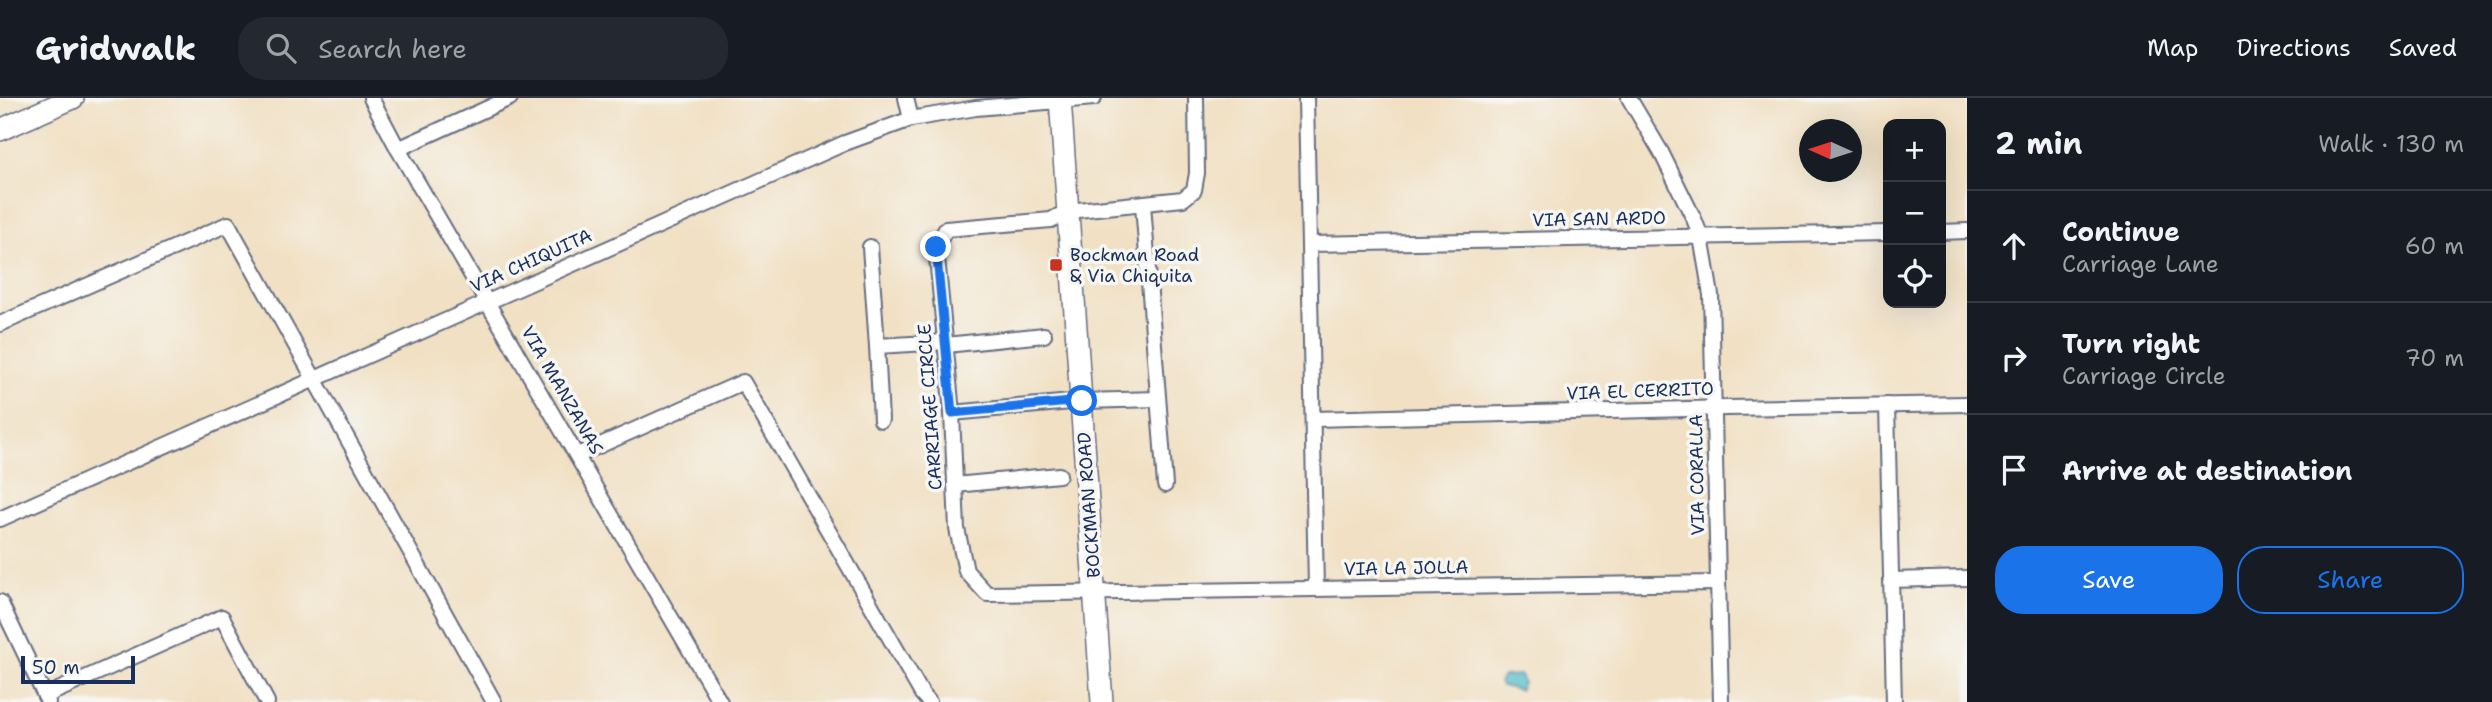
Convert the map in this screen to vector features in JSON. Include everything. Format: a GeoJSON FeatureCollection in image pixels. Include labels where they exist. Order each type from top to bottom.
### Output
{"type":"FeatureCollection","features":[{"type":"Feature","properties":{"kind":"street"},"geometry":{"type":"LineString","coordinates":[[0,130],[73,98]]}},
{"type":"Feature","properties":{"kind":"street","name":"VIA MANZANAS"},"geometry":{"type":"LineString","coordinates":[[371,98],[398,149],[720,702]]}},
{"type":"Feature","properties":{"kind":"street"},"geometry":{"type":"LineString","coordinates":[[398,149],[510,98]]}},
{"type":"Feature","properties":{"kind":"street"},"geometry":{"type":"LineString","coordinates":[[906,98],[911,119]]}},
{"type":"Feature","properties":{"kind":"street","name":"VIA CHIQUITA"},"geometry":{"type":"LineString","coordinates":[[0,520],[845,143],[911,119],[976,108],[1094,98]]}},
{"type":"Feature","properties":{"kind":"street"},"geometry":{"type":"LineString","coordinates":[[1068,211],[1183,200],[1194,190],[1197,173],[1196,98]]}},
{"type":"Feature","properties":{"kind":"street"},"geometry":{"type":"LineString","coordinates":[[1306,98],[1316,588]]}},
{"type":"Feature","properties":{"kind":"street","name":"VIA CORALLA"},"geometry":{"type":"LineString","coordinates":[[1629,98],[1661,152],[1701,237],[1711,295],[1721,702]]}},
{"type":"Feature","properties":{"kind":"street","name":"BOCKMAN ROAD"},"geometry":{"type":"LineString","coordinates":[[1060,100],[1102,702]]}},
{"type":"Feature","properties":{"kind":"street"},"geometry":{"type":"LineString","coordinates":[[1143,205],[1165,485]]}},
{"type":"Feature","properties":{"kind":"street","name":"CARRIAGE CIRCLE"},"geometry":{"type":"LineString","coordinates":[[1068,211],[1051,220],[946,229],[936,247],[952,413],[957,529],[967,571],[987,594],[1095,593]]}},
{"type":"Feature","properties":{"kind":"street"},"geometry":{"type":"LineString","coordinates":[[0,324],[228,224],[494,702]]}},
{"type":"Feature","properties":{"kind":"street"},"geometry":{"type":"LineString","coordinates":[[1946,232],[1967,231]]}},
{"type":"Feature","properties":{"kind":"street","name":"VIA SAN ARDO"},"geometry":{"type":"LineString","coordinates":[[1310,244],[1883,233]]}},
{"type":"Feature","properties":{"kind":"street"},"geometry":{"type":"LineString","coordinates":[[870,247],[881,421]]}},
{"type":"Feature","properties":{"kind":"street"},"geometry":{"type":"LineString","coordinates":[[877,346],[1044,335]]}},
{"type":"Feature","properties":{"kind":"street"},"geometry":{"type":"LineString","coordinates":[[578,455],[743,382],[929,702]]}},
{"type":"Feature","properties":{"kind":"street"},"geometry":{"type":"LineString","coordinates":[[952,413],[1082,401],[1158,399]]}},
{"type":"Feature","properties":{"kind":"street","name":"VIA EL CERRITO"},"geometry":{"type":"LineString","coordinates":[[1314,419],[1967,404]]}},
{"type":"Feature","properties":{"kind":"street"},"geometry":{"type":"LineString","coordinates":[[1887,405],[1894,702]]}},
{"type":"Feature","properties":{"kind":"street"},"geometry":{"type":"LineString","coordinates":[[955,485],[1059,475]]}},
{"type":"Feature","properties":{"kind":"street"},"geometry":{"type":"LineString","coordinates":[[1891,580],[1967,578]]}},
{"type":"Feature","properties":{"kind":"street","name":"VIA LA JOLLA"},"geometry":{"type":"LineString","coordinates":[[1095,593],[1718,583]]}},
{"type":"Feature","properties":{"kind":"street"},"geometry":{"type":"LineString","coordinates":[[0,602],[46,699],[222,617],[267,702]]}},
{"type":"Feature","properties":{"kind":"water"},"geometry":{"type":"Polygon","coordinates":[[[1520,675],[1523,683],[1519,690],[1501,686],[1499,682],[1503,676],[1520,675]]]}},
{"type":"Feature","properties":{"kind":"place","name":"Bockman Road & Via Chiquita"},"geometry":{"type":"Point","coordinates":[1056,265]}},
{"type":"Feature","properties":{"kind":"route"},"geometry":{"type":"LineString","coordinates":[[936,247],[952,413],[1082,401]]}}]}
